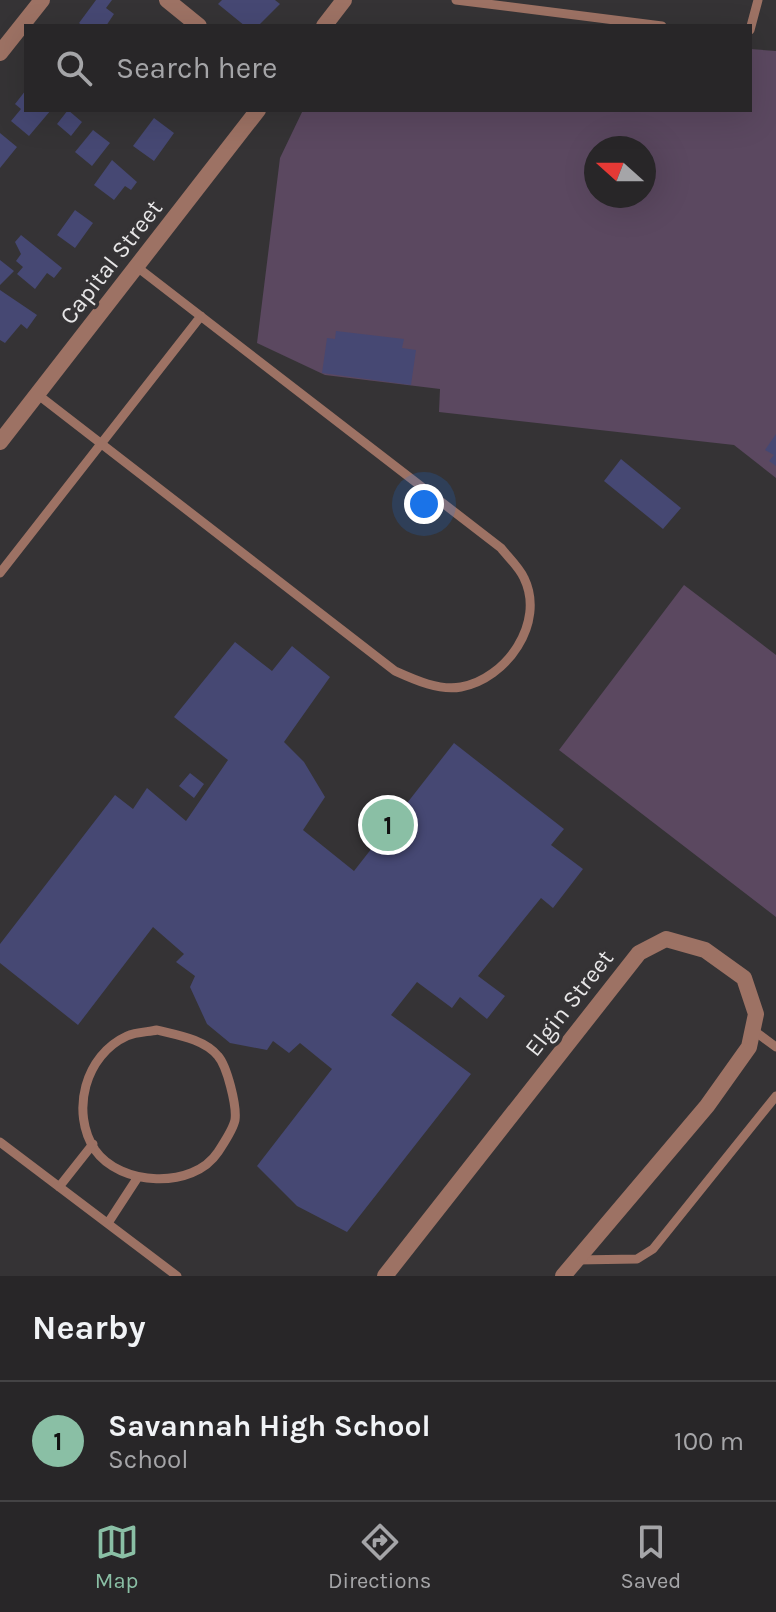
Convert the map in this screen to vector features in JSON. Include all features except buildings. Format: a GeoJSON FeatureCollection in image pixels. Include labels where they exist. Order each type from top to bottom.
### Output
{"type":"FeatureCollection","features":[{"type":"Feature","properties":{"kind":"street"},"geometry":{"type":"LineString","coordinates":[[0,53],[42,0]]}},
{"type":"Feature","properties":{"kind":"street"},"geometry":{"type":"LineString","coordinates":[[167,0],[197,24]]}},
{"type":"Feature","properties":{"kind":"street"},"geometry":{"type":"LineString","coordinates":[[326,24],[344,0]]}},
{"type":"Feature","properties":{"kind":"street","name":"Capital Street"},"geometry":{"type":"LineString","coordinates":[[1,439],[256,112]]}},
{"type":"Feature","properties":{"kind":"street","name":"Elgin Street"},"geometry":{"type":"LineString","coordinates":[[385,1276],[639,953],[666,939],[705,950],[744,978],[756,1014],[753,1030]]}},
{"type":"Feature","properties":{"kind":"street"},"geometry":{"type":"LineString","coordinates":[[563,1276],[707,1106],[749,1047],[753,1030]]}},
{"type":"Feature","properties":{"kind":"lane"},"geometry":{"type":"LineString","coordinates":[[456,0],[647,24]]}},
{"type":"Feature","properties":{"kind":"lane"},"geometry":{"type":"LineString","coordinates":[[752,24],[758,0]]}},
{"type":"Feature","properties":{"kind":"lane"},"geometry":{"type":"LineString","coordinates":[[37,394],[395,671],[437,686],[459,687],[487,679],[512,658],[526,629],[529,602],[525,578],[501,548],[137,267]]}},
{"type":"Feature","properties":{"kind":"lane"},"geometry":{"type":"LineString","coordinates":[[0,573],[201,316]]}},
{"type":"Feature","properties":{"kind":"lane"},"geometry":{"type":"LineString","coordinates":[[157,1030],[191,1038],[219,1056],[233,1095],[235,1122],[215,1155],[195,1173],[174,1178],[138,1177],[96,1151],[80,1113],[86,1079],[106,1053],[127,1036],[157,1030]]}},
{"type":"Feature","properties":{"kind":"lane"},"geometry":{"type":"LineString","coordinates":[[753,1030],[776,1047]]}},
{"type":"Feature","properties":{"kind":"lane"},"geometry":{"type":"LineString","coordinates":[[577,1260],[637,1259],[653,1249],[776,1096]]}},
{"type":"Feature","properties":{"kind":"lane"},"geometry":{"type":"LineString","coordinates":[[0,1142],[177,1276]]}},
{"type":"Feature","properties":{"kind":"lane"},"geometry":{"type":"LineString","coordinates":[[59,1187],[93,1144]]}},
{"type":"Feature","properties":{"kind":"lane"},"geometry":{"type":"LineString","coordinates":[[108,1223],[138,1177]]}},
{"type":"Feature","properties":{"kind":"shaded area"},"geometry":{"type":"Polygon","coordinates":[[[752,49],[776,51],[776,478],[734,445],[439,412],[440,389],[325,375],[257,343],[280,158],[302,112],[752,112],[752,49]]]}},
{"type":"Feature","properties":{"kind":"shaded area"},"geometry":{"type":"Polygon","coordinates":[[[684,585],[776,655],[776,917],[559,750],[684,585]]]}},
{"type":"Feature","properties":{"kind":"place","name":"Savannah High School"},"geometry":{"type":"Point","coordinates":[388,825]}}]}
